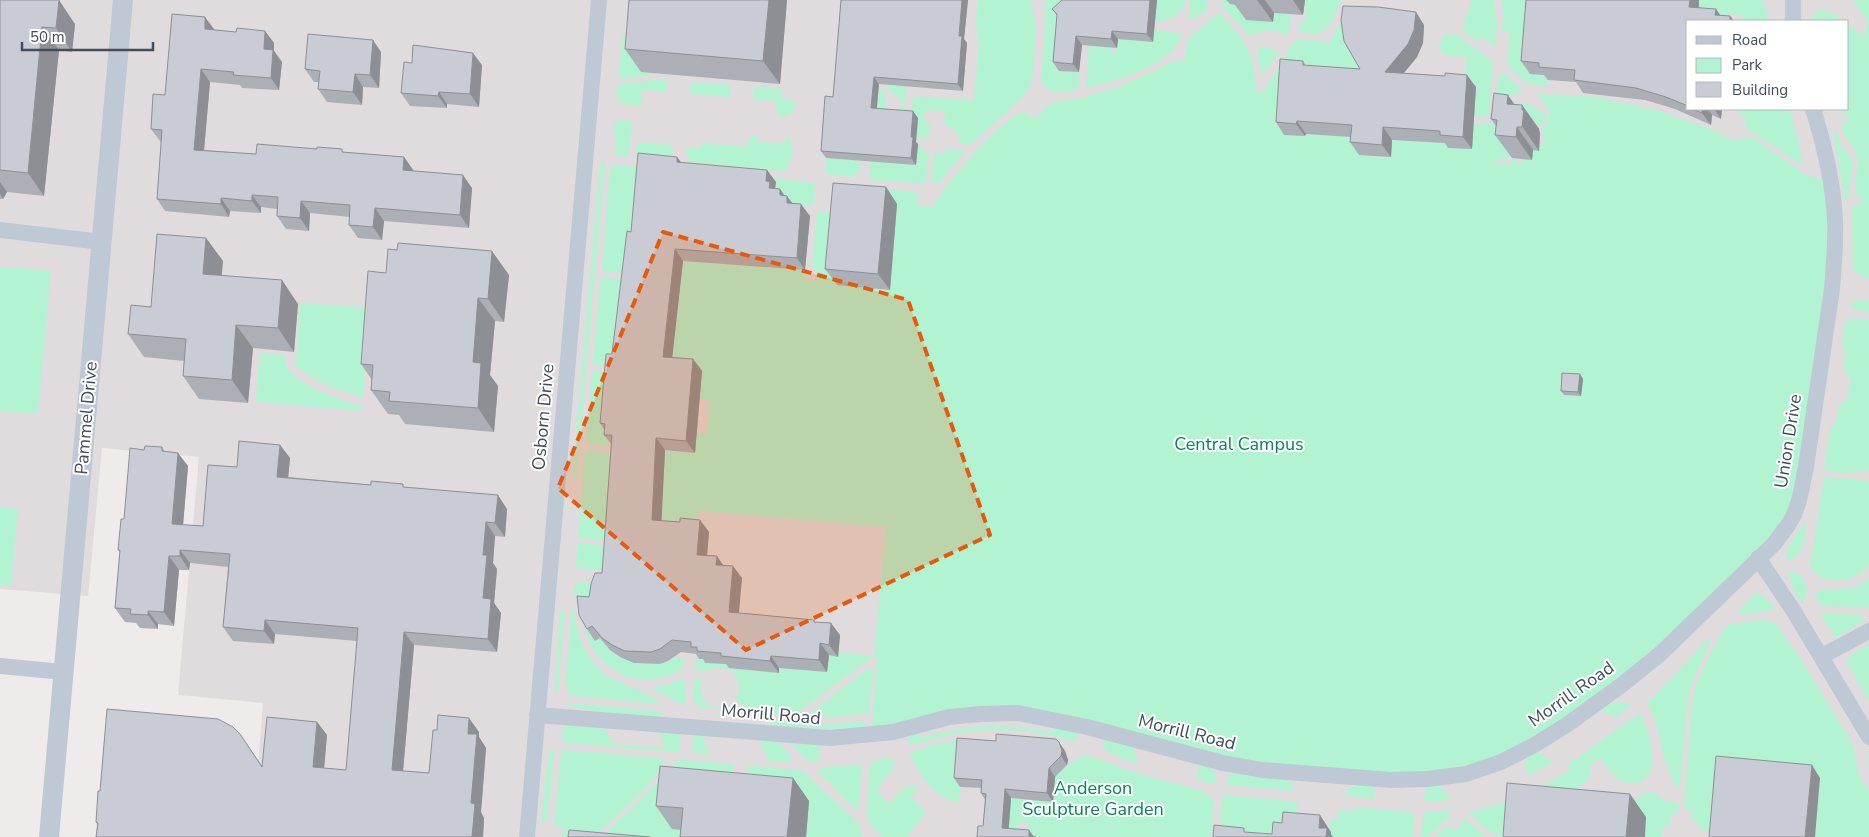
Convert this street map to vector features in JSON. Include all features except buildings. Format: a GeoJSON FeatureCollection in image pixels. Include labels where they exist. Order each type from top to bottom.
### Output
{"type":"FeatureCollection","features":[{"type":"Feature","properties":{"kind":"street","name":"Pammel Drive"},"geometry":{"type":"LineString","coordinates":[[49,837],[124,0]]}},
{"type":"Feature","properties":{"kind":"street","name":"Osborn Drive"},"geometry":{"type":"LineString","coordinates":[[527,837],[599,0]]}},
{"type":"Feature","properties":{"kind":"street"},"geometry":{"type":"LineString","coordinates":[[1793,0],[1793,20]]}},
{"type":"Feature","properties":{"kind":"street","name":"Union Drive"},"geometry":{"type":"LineString","coordinates":[[1758,558],[1774,544],[1788,525],[1794,516],[1799,501],[1806,467],[1832,288],[1834,208],[1825,152],[1813,110]]}},
{"type":"Feature","properties":{"kind":"street"},"geometry":{"type":"LineString","coordinates":[[0,230],[102,242]]}},
{"type":"Feature","properties":{"kind":"street"},"geometry":{"type":"LineString","coordinates":[[1758,558],[1822,656],[1869,737]]}},
{"type":"Feature","properties":{"kind":"street","name":"Morrill Road"},"geometry":{"type":"LineString","coordinates":[[537,715],[830,738],[893,732],[949,717],[1018,713],[1087,727],[1223,763],[1262,770],[1391,780],[1427,780],[1466,774],[1500,762],[1536,744],[1568,724],[1660,654],[1758,558]]}},
{"type":"Feature","properties":{"kind":"street"},"geometry":{"type":"LineString","coordinates":[[1822,656],[1869,631]]}},
{"type":"Feature","properties":{"kind":"street"},"geometry":{"type":"LineString","coordinates":[[0,666],[63,672]]}},
{"type":"Feature","properties":{"kind":"highlighted area"},"geometry":{"type":"Polygon","coordinates":[[[663,232],[908,300],[990,535],[746,650],[558,488],[663,232]]]}},
{"type":"Feature","properties":{"kind":"shaded area"},"geometry":{"type":"Polygon","coordinates":[[[0,0],[1869,0],[1869,837],[252,837],[263,703],[178,695],[199,457],[102,448],[88,596],[0,589],[0,0]]]}},
{"type":"Feature","properties":{"kind":"green space"},"geometry":{"type":"Polygon","coordinates":[[[978,0],[1031,0],[1036,27],[1034,65],[1032,80],[1028,90],[1020,100],[970,145],[960,144],[957,132],[945,124],[945,111],[926,110],[923,117],[930,123],[929,135],[925,135],[925,139],[916,138],[911,118],[913,97],[974,100],[979,45],[976,23],[978,0]]]}},
{"type":"Feature","properties":{"kind":"green space"},"geometry":{"type":"Polygon","coordinates":[[[1045,0],[1062,0],[1068,8],[1059,71],[1079,72],[1079,85],[1076,90],[1052,91],[1044,86],[1041,81],[1045,31],[1045,0]]]}},
{"type":"Feature","properties":{"kind":"green space"},"geometry":{"type":"Polygon","coordinates":[[[1157,0],[1185,0],[1182,10],[1174,16],[1155,22],[1157,0]]]}},
{"type":"Feature","properties":{"kind":"green space"},"geometry":{"type":"Polygon","coordinates":[[[1190,0],[1205,0],[1208,6],[1205,11],[1189,21],[1190,0]]]}},
{"type":"Feature","properties":{"kind":"green space"},"geometry":{"type":"Polygon","coordinates":[[[1224,0],[1241,5],[1272,22],[1274,13],[1280,8],[1292,9],[1288,36],[1279,32],[1269,31],[1249,36],[1220,4],[1224,0]]]}},
{"type":"Feature","properties":{"kind":"green space"},"geometry":{"type":"Polygon","coordinates":[[[1305,0],[1341,0],[1331,22],[1322,32],[1309,34],[1300,31],[1298,27],[1302,20],[1306,20],[1305,0]]]}},
{"type":"Feature","properties":{"kind":"green space"},"geometry":{"type":"Polygon","coordinates":[[[1472,0],[1494,0],[1497,24],[1496,47],[1482,37],[1478,42],[1462,31],[1472,0]]]}},
{"type":"Feature","properties":{"kind":"green space"},"geometry":{"type":"Polygon","coordinates":[[[1501,0],[1536,0],[1530,74],[1548,75],[1548,86],[1533,85],[1525,81],[1507,64],[1510,32],[1502,31],[1504,16],[1501,0]]]}},
{"type":"Feature","properties":{"kind":"green space"},"geometry":{"type":"Polygon","coordinates":[[[1699,0],[1762,0],[1767,10],[1768,20],[1743,20],[1743,16],[1727,14],[1725,20],[1722,20],[1693,10],[1699,0]]]}},
{"type":"Feature","properties":{"kind":"green space"},"geometry":{"type":"Polygon","coordinates":[[[1853,0],[1869,0],[1869,278],[1859,276],[1853,267],[1852,211],[1853,207],[1860,204],[1861,198],[1855,194],[1858,158],[1843,131],[1843,122],[1848,121],[1847,115],[1838,110],[1849,110],[1849,25],[1863,37],[1868,22],[1853,0]]]}},
{"type":"Feature","properties":{"kind":"green space"},"geometry":{"type":"Polygon","coordinates":[[[1820,9],[1832,13],[1842,20],[1812,20],[1813,16],[1820,9]]]}},
{"type":"Feature","properties":{"kind":"green space","name":"Central Campus"},"geometry":{"type":"Polygon","coordinates":[[[1219,12],[1247,47],[1251,55],[1256,91],[1263,92],[1294,41],[1299,39],[1330,42],[1344,16],[1370,71],[1289,72],[1305,136],[1306,134],[1448,143],[1474,124],[1492,123],[1509,104],[1521,103],[1542,112],[1547,116],[1547,119],[1541,124],[1509,129],[1512,156],[1495,160],[1493,163],[1510,164],[1514,158],[1516,159],[1516,164],[1521,164],[1521,159],[1532,160],[1533,150],[1539,151],[1539,144],[1543,144],[1544,134],[1541,133],[1542,128],[1548,122],[1549,110],[1538,94],[1598,97],[1662,112],[1710,129],[1728,139],[1739,140],[1750,136],[1798,169],[1805,176],[1830,181],[1835,221],[1806,467],[1774,544],[1568,724],[1466,774],[1308,774],[1018,713],[893,732],[872,726],[877,658],[874,656],[886,527],[701,511],[695,519],[661,532],[665,450],[695,453],[696,434],[707,434],[710,401],[699,399],[671,369],[685,249],[703,262],[807,270],[806,280],[815,280],[817,268],[812,268],[817,212],[830,212],[827,241],[841,243],[840,185],[916,192],[918,196],[917,206],[932,208],[948,184],[975,152],[1016,115],[1026,112],[1029,116],[1039,117],[1045,107],[1052,103],[1083,98],[1140,78],[1173,61],[1179,62],[1185,59],[1188,39],[1219,12]]]}},
{"type":"Feature","properties":{"kind":"green space"},"geometry":{"type":"Polygon","coordinates":[[[1154,30],[1180,33],[1177,44],[1168,54],[1156,63],[1126,77],[1086,88],[1089,45],[1111,47],[1111,52],[1116,53],[1118,39],[1153,42],[1154,30]]]}},
{"type":"Feature","properties":{"kind":"green space"},"geometry":{"type":"Polygon","coordinates":[[[645,31],[641,72],[652,73],[623,79],[619,74],[622,36],[645,31]]]}},
{"type":"Feature","properties":{"kind":"green space"},"geometry":{"type":"Polygon","coordinates":[[[1449,33],[1460,37],[1491,60],[1493,64],[1489,116],[1474,117],[1476,88],[1465,80],[1466,57],[1447,55],[1439,47],[1443,36],[1449,33]]]}},
{"type":"Feature","properties":{"kind":"green space"},"geometry":{"type":"Polygon","coordinates":[[[1262,47],[1279,51],[1264,74],[1261,72],[1257,49],[1262,47]]]}},
{"type":"Feature","properties":{"kind":"green space"},"geometry":{"type":"Polygon","coordinates":[[[1503,72],[1523,91],[1499,100],[1496,96],[1498,78],[1503,72]]]}},
{"type":"Feature","properties":{"kind":"green space"},"geometry":{"type":"Polygon","coordinates":[[[667,79],[666,92],[642,90],[641,106],[622,103],[617,97],[617,85],[667,79]]]}},
{"type":"Feature","properties":{"kind":"green space"},"geometry":{"type":"Polygon","coordinates":[[[691,82],[731,85],[730,97],[690,94],[691,82]]]}},
{"type":"Feature","properties":{"kind":"green space"},"geometry":{"type":"Polygon","coordinates":[[[879,85],[886,96],[885,110],[898,111],[899,106],[906,106],[905,117],[876,115],[879,85]]]}},
{"type":"Feature","properties":{"kind":"green space"},"geometry":{"type":"Polygon","coordinates":[[[885,85],[906,86],[906,103],[900,102],[900,97],[895,96],[885,85]]]}},
{"type":"Feature","properties":{"kind":"green space"},"geometry":{"type":"Polygon","coordinates":[[[754,87],[783,89],[782,99],[793,100],[796,104],[795,109],[784,117],[779,115],[776,101],[753,99],[754,87]]]}},
{"type":"Feature","properties":{"kind":"green space"},"geometry":{"type":"Polygon","coordinates":[[[1789,110],[1803,165],[1747,129],[1744,116],[1735,111],[1789,110]]]}},
{"type":"Feature","properties":{"kind":"green space"},"geometry":{"type":"Polygon","coordinates":[[[623,120],[632,121],[629,154],[627,157],[615,155],[617,137],[613,136],[615,122],[623,120]]]}},
{"type":"Feature","properties":{"kind":"green space"},"geometry":{"type":"Polygon","coordinates":[[[1836,130],[1842,147],[1852,159],[1853,167],[1848,199],[1845,201],[1833,132],[1836,130]]]}},
{"type":"Feature","properties":{"kind":"green space"},"geometry":{"type":"Polygon","coordinates":[[[755,134],[757,142],[784,144],[787,137],[789,137],[792,150],[786,171],[689,162],[686,147],[701,148],[701,143],[747,147],[749,138],[755,134]]]}},
{"type":"Feature","properties":{"kind":"green space"},"geometry":{"type":"Polygon","coordinates":[[[640,142],[671,145],[674,161],[636,157],[637,145],[640,142]]]}},
{"type":"Feature","properties":{"kind":"green space"},"geometry":{"type":"Polygon","coordinates":[[[917,147],[924,148],[924,152],[929,153],[926,181],[924,183],[873,180],[870,178],[870,161],[916,165],[917,147]]]}},
{"type":"Feature","properties":{"kind":"green space"},"geometry":{"type":"Polygon","coordinates":[[[945,149],[965,151],[935,185],[931,181],[934,153],[944,154],[945,149]]]}},
{"type":"Feature","properties":{"kind":"green space"},"geometry":{"type":"Polygon","coordinates":[[[826,158],[860,160],[859,172],[854,177],[828,175],[825,170],[826,158]]]}},
{"type":"Feature","properties":{"kind":"green space"},"geometry":{"type":"Polygon","coordinates":[[[605,162],[576,481],[572,480],[600,164],[605,162]]]}},
{"type":"Feature","properties":{"kind":"green space"},"geometry":{"type":"Polygon","coordinates":[[[614,165],[645,167],[631,274],[602,271],[610,168],[614,165]]]}},
{"type":"Feature","properties":{"kind":"green space"},"geometry":{"type":"Polygon","coordinates":[[[712,173],[815,183],[814,202],[811,205],[788,203],[775,193],[775,182],[712,173]]]}},
{"type":"Feature","properties":{"kind":"green space"},"geometry":{"type":"Polygon","coordinates":[[[0,267],[51,271],[38,414],[0,411],[0,267]]]}},
{"type":"Feature","properties":{"kind":"green space"},"geometry":{"type":"Polygon","coordinates":[[[601,277],[631,280],[614,367],[595,365],[593,363],[601,277]]]}},
{"type":"Feature","properties":{"kind":"green space"},"geometry":{"type":"Polygon","coordinates":[[[1859,300],[1869,301],[1869,313],[1856,310],[1850,306],[1850,303],[1859,300]]]}},
{"type":"Feature","properties":{"kind":"green space"},"geometry":{"type":"Polygon","coordinates":[[[300,303],[370,308],[363,398],[323,384],[296,367],[300,303]]]}},
{"type":"Feature","properties":{"kind":"green space"},"geometry":{"type":"Polygon","coordinates":[[[1855,318],[1869,320],[1869,470],[1841,473],[1825,470],[1825,463],[1831,426],[1835,424],[1840,405],[1847,399],[1851,381],[1844,368],[1846,353],[1842,347],[1845,323],[1855,318]]]}},
{"type":"Feature","properties":{"kind":"green space"},"geometry":{"type":"Polygon","coordinates":[[[260,353],[285,355],[285,361],[289,370],[296,377],[318,390],[362,407],[361,411],[256,402],[260,353]]]}},
{"type":"Feature","properties":{"kind":"green space"},"geometry":{"type":"Polygon","coordinates":[[[592,372],[614,373],[613,443],[608,443],[607,446],[589,444],[586,441],[592,372]]]}},
{"type":"Feature","properties":{"kind":"green space"},"geometry":{"type":"Polygon","coordinates":[[[588,450],[620,455],[615,541],[578,538],[585,453],[588,450]]]}},
{"type":"Feature","properties":{"kind":"green space"},"geometry":{"type":"Polygon","coordinates":[[[1827,477],[1869,481],[1869,565],[1849,579],[1826,579],[1816,574],[1810,566],[1823,486],[1827,477]]]}},
{"type":"Feature","properties":{"kind":"green space"},"geometry":{"type":"Polygon","coordinates":[[[0,507],[18,509],[11,586],[0,585],[0,507]]]}},
{"type":"Feature","properties":{"kind":"green space"},"geometry":{"type":"Polygon","coordinates":[[[1805,522],[1806,533],[1803,546],[1796,556],[1786,560],[1788,547],[1805,522]]]}},
{"type":"Feature","properties":{"kind":"green space"},"geometry":{"type":"Polygon","coordinates":[[[578,543],[608,546],[607,571],[576,568],[578,543]]]}},
{"type":"Feature","properties":{"kind":"green space"},"geometry":{"type":"Polygon","coordinates":[[[1788,571],[1798,574],[1805,582],[1807,592],[1802,603],[1795,593],[1788,571]]]}},
{"type":"Feature","properties":{"kind":"green space"},"geometry":{"type":"Polygon","coordinates":[[[1869,578],[1869,608],[1826,606],[1817,602],[1819,590],[1855,588],[1869,578]]]}},
{"type":"Feature","properties":{"kind":"green space"},"geometry":{"type":"Polygon","coordinates":[[[581,582],[603,585],[598,602],[573,592],[575,584],[581,582]]]}},
{"type":"Feature","properties":{"kind":"green space"},"geometry":{"type":"Polygon","coordinates":[[[1756,593],[1763,596],[1775,608],[1741,615],[1739,610],[1756,593]]]}},
{"type":"Feature","properties":{"kind":"green space"},"geometry":{"type":"Polygon","coordinates":[[[572,609],[576,612],[576,621],[581,640],[597,666],[611,678],[658,700],[658,702],[655,704],[575,696],[568,693],[566,679],[572,609]]]}},
{"type":"Feature","properties":{"kind":"green space"},"geometry":{"type":"Polygon","coordinates":[[[560,610],[565,611],[558,692],[555,692],[560,610]]]}},
{"type":"Feature","properties":{"kind":"green space"},"geometry":{"type":"Polygon","coordinates":[[[582,614],[597,634],[622,657],[644,664],[657,664],[683,657],[683,669],[665,677],[648,680],[632,678],[617,672],[604,662],[593,649],[586,632],[582,614]]]}},
{"type":"Feature","properties":{"kind":"green space"},"geometry":{"type":"Polygon","coordinates":[[[1822,614],[1860,615],[1863,621],[1836,638],[1822,617],[1822,614]]]}},
{"type":"Feature","properties":{"kind":"green space"},"geometry":{"type":"Polygon","coordinates":[[[1765,620],[1777,625],[1801,660],[1853,745],[1859,775],[1869,792],[1869,837],[1815,837],[1820,778],[1714,832],[1701,831],[1701,825],[1695,824],[1695,819],[1690,818],[1691,810],[1684,808],[1692,703],[1695,688],[1709,656],[1726,626],[1729,624],[1765,620]]]}},
{"type":"Feature","properties":{"kind":"green space"},"geometry":{"type":"Polygon","coordinates":[[[1710,639],[1710,642],[1689,690],[1680,787],[1674,786],[1656,723],[1647,704],[1710,639]]]}},
{"type":"Feature","properties":{"kind":"green space"},"geometry":{"type":"Polygon","coordinates":[[[1869,644],[1869,702],[1846,661],[1850,656],[1869,644]]]}},
{"type":"Feature","properties":{"kind":"green space"},"geometry":{"type":"Polygon","coordinates":[[[838,652],[874,656],[793,716],[753,712],[736,700],[739,685],[733,672],[723,668],[698,671],[694,661],[699,661],[699,659],[729,664],[729,668],[778,673],[779,668],[827,672],[829,655],[837,656],[838,652]]]}},
{"type":"Feature","properties":{"kind":"green space"},"geometry":{"type":"Polygon","coordinates":[[[869,668],[873,671],[869,713],[833,717],[810,715],[811,712],[869,668]]]}},
{"type":"Feature","properties":{"kind":"green space"},"geometry":{"type":"Polygon","coordinates":[[[682,678],[685,682],[686,702],[684,705],[651,688],[673,683],[682,678]]]}},
{"type":"Feature","properties":{"kind":"green space"},"geometry":{"type":"Polygon","coordinates":[[[698,678],[702,680],[702,695],[708,704],[719,708],[733,704],[736,709],[734,711],[700,707],[694,700],[693,681],[698,678]]]}},
{"type":"Feature","properties":{"kind":"green space"},"geometry":{"type":"Polygon","coordinates":[[[1619,701],[1631,705],[1616,717],[1598,709],[1619,701]]]}},
{"type":"Feature","properties":{"kind":"green space"},"geometry":{"type":"Polygon","coordinates":[[[567,703],[661,711],[661,716],[598,711],[574,707],[567,703]]]}},
{"type":"Feature","properties":{"kind":"green space"},"geometry":{"type":"Polygon","coordinates":[[[1640,713],[1644,720],[1652,751],[1650,771],[1645,778],[1637,783],[1628,783],[1620,780],[1611,773],[1601,758],[1589,766],[1591,775],[1586,782],[1551,805],[1525,796],[1571,770],[1567,765],[1640,713]]]}},
{"type":"Feature","properties":{"kind":"green space"},"geometry":{"type":"Polygon","coordinates":[[[770,721],[821,724],[865,722],[868,726],[831,729],[807,728],[770,725],[770,721]]]}},
{"type":"Feature","properties":{"kind":"green space"},"geometry":{"type":"Polygon","coordinates":[[[564,725],[604,726],[613,744],[666,748],[659,731],[680,733],[680,751],[566,743],[562,740],[564,725]]]}},
{"type":"Feature","properties":{"kind":"green space"},"geometry":{"type":"Polygon","coordinates":[[[1053,725],[1079,731],[1076,741],[1027,731],[990,730],[958,733],[915,744],[907,743],[910,734],[918,731],[920,738],[970,728],[1001,726],[1051,732],[1053,725]]]}},
{"type":"Feature","properties":{"kind":"green space"},"geometry":{"type":"Polygon","coordinates":[[[694,734],[702,735],[710,755],[692,753],[694,734]]]}},
{"type":"Feature","properties":{"kind":"green space"},"geometry":{"type":"Polygon","coordinates":[[[1103,738],[1133,745],[1138,764],[1109,753],[1103,745],[1103,738]]]}},
{"type":"Feature","properties":{"kind":"green space"},"geometry":{"type":"Polygon","coordinates":[[[964,739],[959,803],[942,796],[928,784],[913,762],[910,753],[932,745],[964,739]]]}},
{"type":"Feature","properties":{"kind":"green space"},"geometry":{"type":"Polygon","coordinates":[[[759,740],[776,741],[791,756],[791,761],[768,761],[759,740]]]}},
{"type":"Feature","properties":{"kind":"green space"},"geometry":{"type":"Polygon","coordinates":[[[790,743],[821,745],[819,748],[820,761],[808,761],[790,743]]]}},
{"type":"Feature","properties":{"kind":"green space"},"geometry":{"type":"Polygon","coordinates":[[[553,749],[547,822],[541,821],[549,750],[553,749]]]}},
{"type":"Feature","properties":{"kind":"green space"},"geometry":{"type":"Polygon","coordinates":[[[563,750],[659,758],[663,760],[661,767],[645,788],[622,812],[593,837],[563,837],[564,826],[554,825],[561,754],[563,750]]]}},
{"type":"Feature","properties":{"kind":"green space"},"geometry":{"type":"Polygon","coordinates":[[[1538,752],[1553,762],[1531,774],[1526,774],[1525,764],[1527,757],[1538,752]]]}},
{"type":"Feature","properties":{"kind":"green space","name":"Anderson Sculpture Garden"},"geometry":{"type":"Polygon","coordinates":[[[1084,755],[1139,774],[1203,791],[1214,800],[1211,837],[1027,837],[1028,823],[1019,822],[1018,830],[998,828],[1010,816],[1011,798],[1061,772],[1067,765],[1084,755]]]}},
{"type":"Feature","properties":{"kind":"green space"},"geometry":{"type":"Polygon","coordinates":[[[893,758],[893,769],[876,791],[889,804],[905,787],[913,785],[918,790],[911,797],[926,812],[908,835],[909,837],[882,837],[869,823],[867,814],[870,766],[873,761],[893,758]]]}},
{"type":"Feature","properties":{"kind":"green space"},"geometry":{"type":"Polygon","coordinates":[[[680,760],[734,764],[732,781],[699,832],[698,837],[601,837],[634,807],[674,763],[680,760]]]}},
{"type":"Feature","properties":{"kind":"green space"},"geometry":{"type":"Polygon","coordinates":[[[1200,763],[1213,770],[1216,776],[1216,784],[1196,779],[1200,763]]]}},
{"type":"Feature","properties":{"kind":"green space"},"geometry":{"type":"Polygon","coordinates":[[[859,764],[862,768],[858,812],[819,770],[822,768],[859,764]]]}},
{"type":"Feature","properties":{"kind":"green space"},"geometry":{"type":"Polygon","coordinates":[[[747,765],[803,771],[859,824],[862,837],[806,837],[809,801],[757,784],[757,775],[747,773],[747,765]]]}},
{"type":"Feature","properties":{"kind":"green space"},"geometry":{"type":"Polygon","coordinates":[[[1235,772],[1286,779],[1291,782],[1294,791],[1226,785],[1229,776],[1235,772]]]}},
{"type":"Feature","properties":{"kind":"green space"},"geometry":{"type":"Polygon","coordinates":[[[1438,784],[1451,799],[1434,802],[1426,801],[1424,798],[1428,785],[1438,784]]]}},
{"type":"Feature","properties":{"kind":"green space"},"geometry":{"type":"Polygon","coordinates":[[[1356,785],[1375,786],[1374,799],[1346,796],[1347,790],[1356,785]]]}},
{"type":"Feature","properties":{"kind":"green space"},"geometry":{"type":"Polygon","coordinates":[[[1652,792],[1658,794],[1664,801],[1678,802],[1677,814],[1671,814],[1669,827],[1663,826],[1662,837],[1645,837],[1646,817],[1631,803],[1645,793],[1652,792]]]}},
{"type":"Feature","properties":{"kind":"green space"},"geometry":{"type":"Polygon","coordinates":[[[1227,795],[1298,802],[1294,837],[1219,837],[1222,798],[1227,795]]]}},
{"type":"Feature","properties":{"kind":"green space"},"geometry":{"type":"Polygon","coordinates":[[[1512,801],[1508,837],[1491,832],[1469,812],[1512,801]]]}},
{"type":"Feature","properties":{"kind":"green space"},"geometry":{"type":"Polygon","coordinates":[[[1354,807],[1412,812],[1414,815],[1413,837],[1331,837],[1329,832],[1330,819],[1338,820],[1339,810],[1353,811],[1354,807]]]}},
{"type":"Feature","properties":{"kind":"green space"},"geometry":{"type":"Polygon","coordinates":[[[1448,810],[1450,816],[1428,837],[1421,837],[1423,816],[1426,812],[1448,810]]]}},
{"type":"Feature","properties":{"kind":"green space"},"geometry":{"type":"Polygon","coordinates":[[[1464,818],[1486,837],[1436,837],[1447,826],[1458,829],[1464,818]]]}}]}
